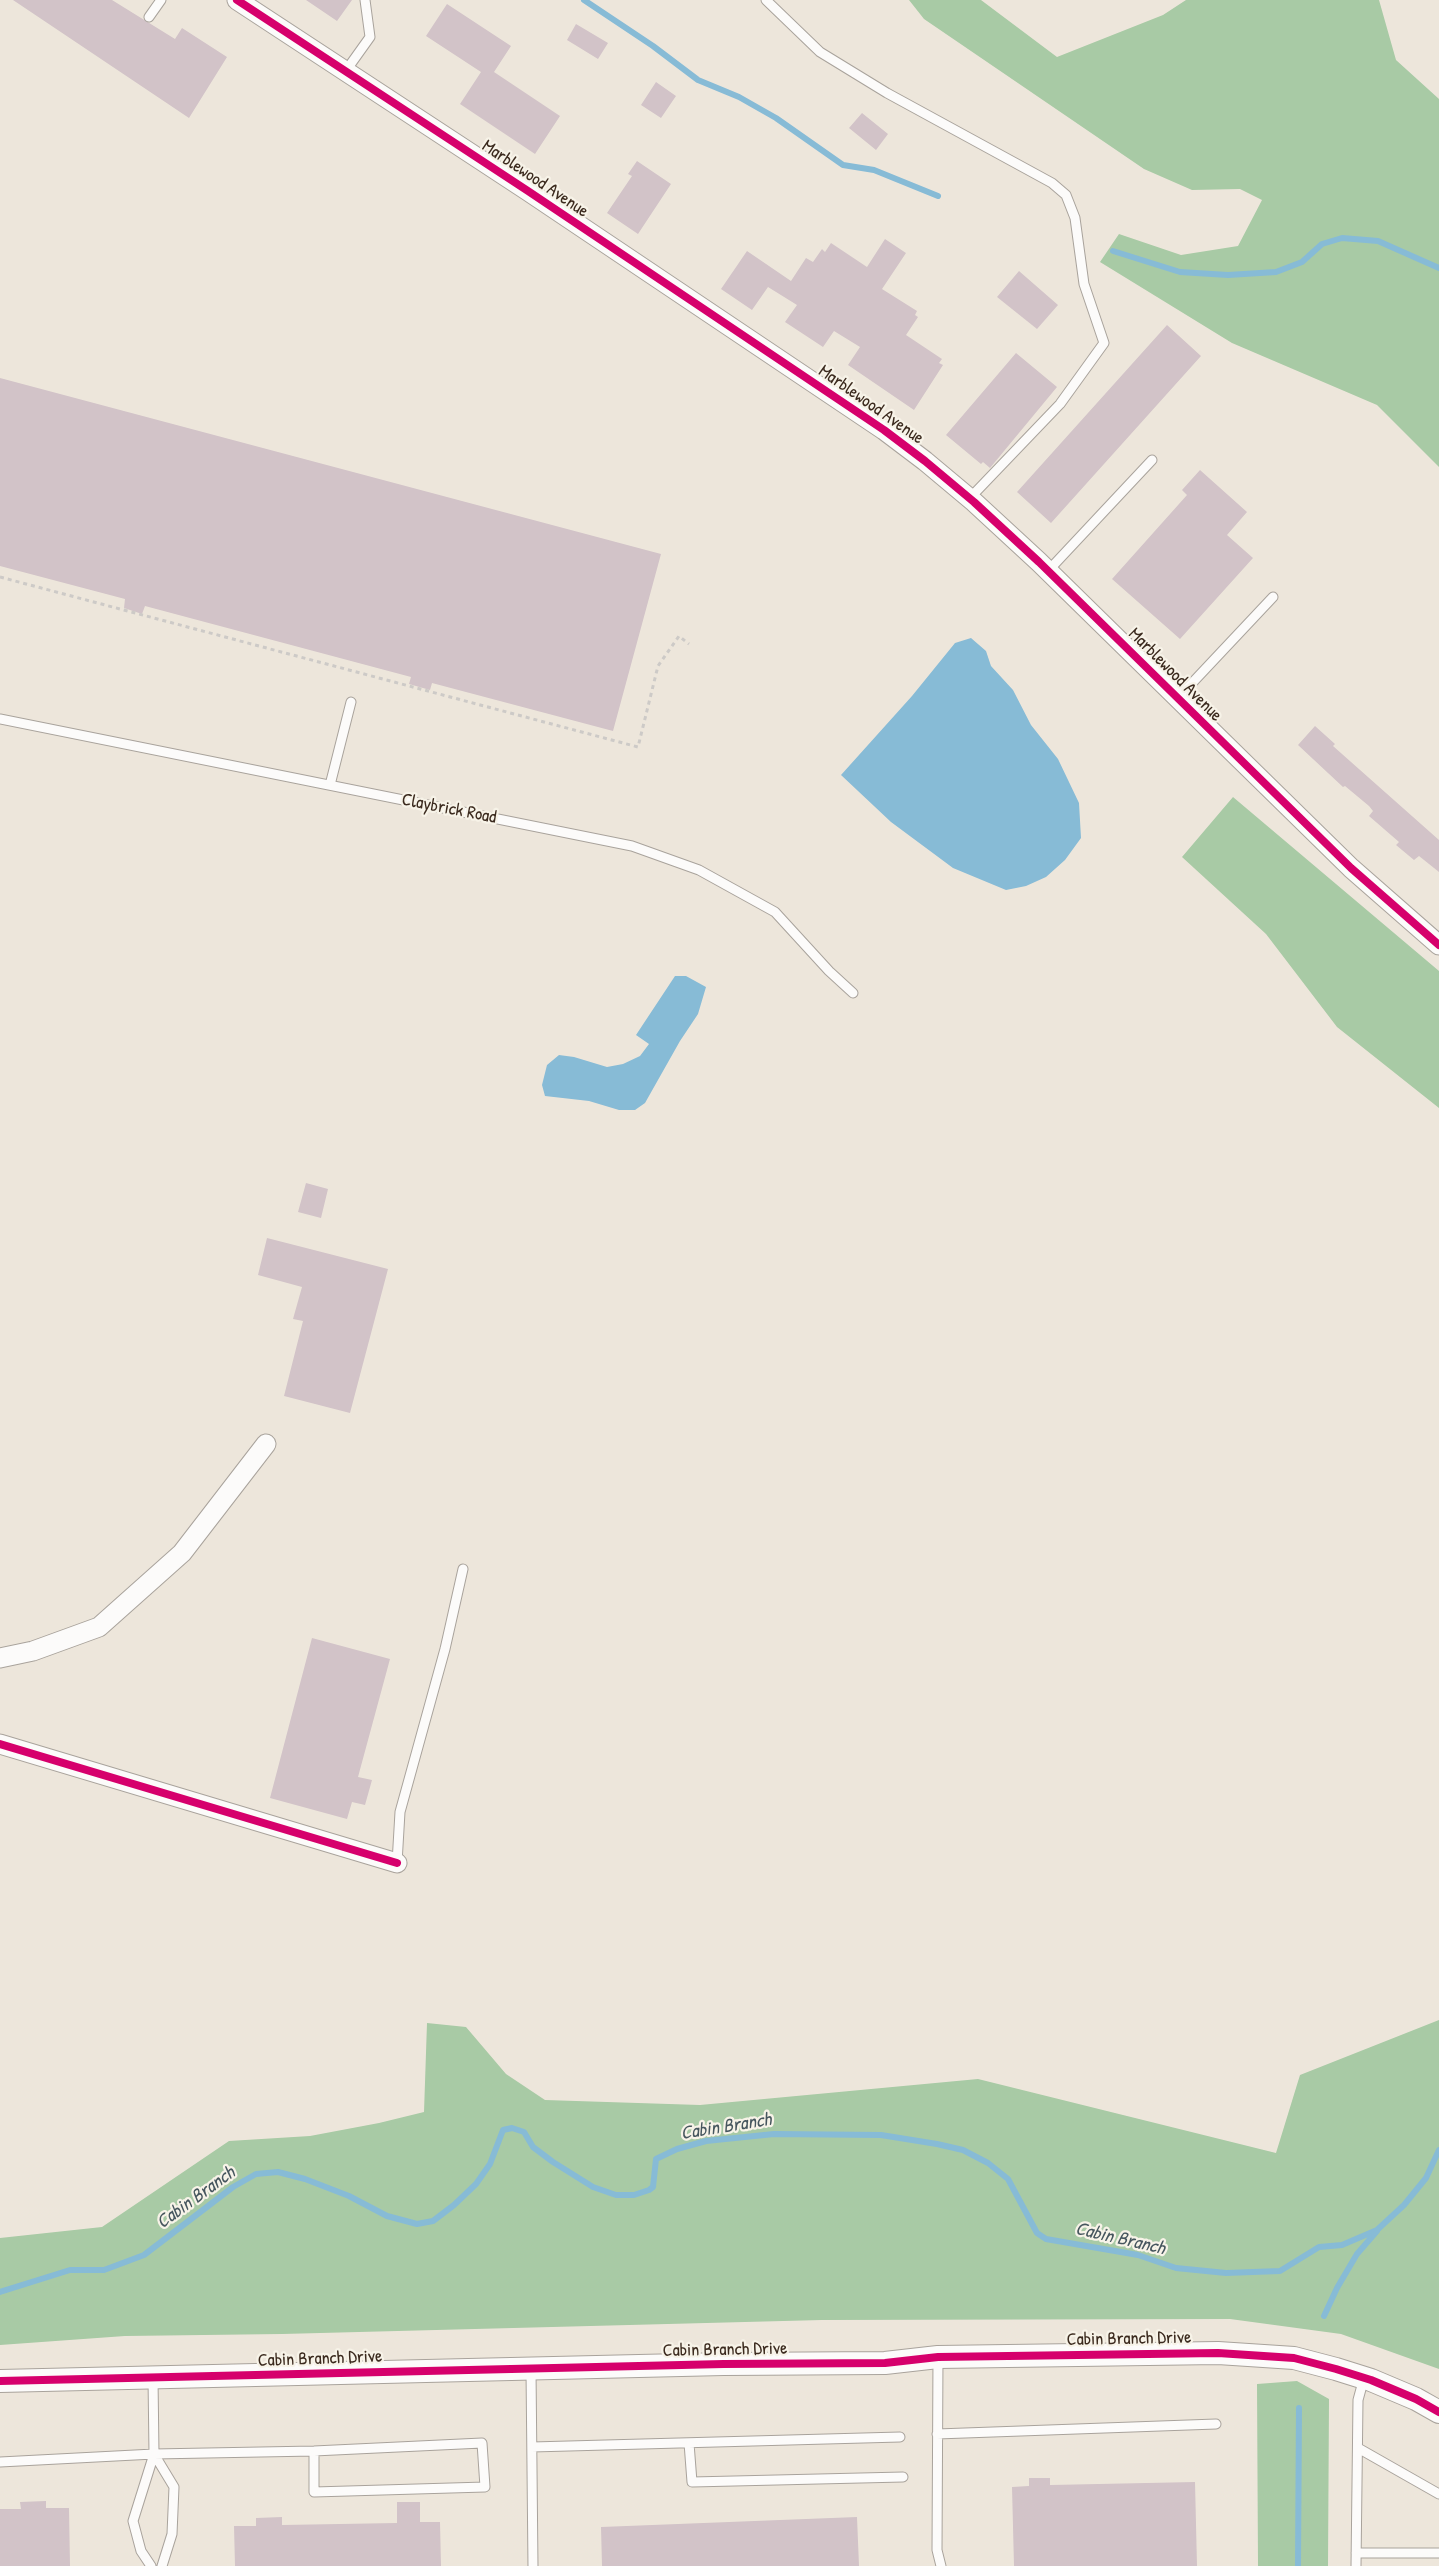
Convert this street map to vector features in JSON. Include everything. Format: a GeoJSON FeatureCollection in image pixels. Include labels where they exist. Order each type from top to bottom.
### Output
{"type":"FeatureCollection","features":[{"type":"Feature","properties":{"kind":"street","name":"Marblewood Avenue"},"geometry":{"type":"LineString","coordinates":[[236,0],[884,430],[969,498],[1048,571],[1351,868],[1439,945]]}},
{"type":"Feature","properties":{"kind":"street"},"geometry":{"type":"LineString","coordinates":[[0,1658],[33,1651],[100,1628],[182,1553],[266,1444]]}},
{"type":"Feature","properties":{"kind":"street"},"geometry":{"type":"LineString","coordinates":[[0,1744],[397,1863]]}},
{"type":"Feature","properties":{"kind":"street","name":"Cabin Branch Drive"},"geometry":{"type":"LineString","coordinates":[[0,2381],[884,2363],[938,2357],[1246,2354],[1294,2358],[1364,2378],[1416,2399],[1439,2412]]}},
{"type":"Feature","properties":{"kind":"lane"},"geometry":{"type":"LineString","coordinates":[[149,17],[161,0]]}},
{"type":"Feature","properties":{"kind":"lane"},"geometry":{"type":"LineString","coordinates":[[345,72],[370,37],[365,0]]}},
{"type":"Feature","properties":{"kind":"lane"},"geometry":{"type":"LineString","coordinates":[[766,0],[820,52],[887,93],[1052,183],[1066,195],[1074,218],[1084,284],[1104,343],[1060,404],[969,498]]}},
{"type":"Feature","properties":{"kind":"lane"},"geometry":{"type":"LineString","coordinates":[[1048,571],[1152,460]]}},
{"type":"Feature","properties":{"kind":"lane"},"geometry":{"type":"LineString","coordinates":[[1178,698],[1273,597]]}},
{"type":"Feature","properties":{"kind":"lane"},"geometry":{"type":"LineString","coordinates":[[330,785],[351,702]]}},
{"type":"Feature","properties":{"kind":"lane","name":"Claybrick Road"},"geometry":{"type":"LineString","coordinates":[[0,719],[632,846],[699,870],[775,912],[829,971],[853,993]]}},
{"type":"Feature","properties":{"kind":"lane"},"geometry":{"type":"LineString","coordinates":[[397,1863],[400,1812],[445,1649],[463,1569]]}},
{"type":"Feature","properties":{"kind":"lane"},"geometry":{"type":"LineString","coordinates":[[938,2357],[937,2550],[941,2566]]}},
{"type":"Feature","properties":{"kind":"lane"},"geometry":{"type":"LineString","coordinates":[[531,2370],[533,2566]]}},
{"type":"Feature","properties":{"kind":"lane"},"geometry":{"type":"LineString","coordinates":[[150,2566],[141,2551],[133,2521],[154,2454],[153,2378]]}},
{"type":"Feature","properties":{"kind":"lane"},"geometry":{"type":"LineString","coordinates":[[1356,2566],[1358,2400],[1364,2378]]}},
{"type":"Feature","properties":{"kind":"lane"},"geometry":{"type":"LineString","coordinates":[[938,2434],[1216,2424]]}},
{"type":"Feature","properties":{"kind":"lane"},"geometry":{"type":"LineString","coordinates":[[532,2447],[900,2437]]}},
{"type":"Feature","properties":{"kind":"lane"},"geometry":{"type":"LineString","coordinates":[[0,2462],[154,2454],[314,2451],[482,2443],[485,2487],[314,2492],[314,2451]]}},
{"type":"Feature","properties":{"kind":"lane"},"geometry":{"type":"LineString","coordinates":[[689,2443],[692,2482],[903,2477]]}},
{"type":"Feature","properties":{"kind":"lane"},"geometry":{"type":"LineString","coordinates":[[1358,2448],[1439,2494]]}},
{"type":"Feature","properties":{"kind":"lane"},"geometry":{"type":"LineString","coordinates":[[154,2454],[174,2487],[172,2534],[162,2566]]}},
{"type":"Feature","properties":{"kind":"lane"},"geometry":{"type":"LineString","coordinates":[[1356,2553],[1439,2553]]}},
{"type":"Feature","properties":{"kind":"path"},"geometry":{"type":"LineString","coordinates":[[0,577],[638,747],[658,666],[679,636],[688,644]]}},
{"type":"Feature","properties":{"kind":"green space"},"geometry":{"type":"Polygon","coordinates":[[[909,0],[981,0],[1057,57],[1163,15],[1186,0],[1379,0],[1396,60],[1439,99],[1439,467],[1377,405],[1232,343],[1100,262],[1119,234],[1181,255],[1238,246],[1262,200],[1240,189],[1192,190],[1144,169],[924,19],[909,0]]]}},
{"type":"Feature","properties":{"kind":"green space"},"geometry":{"type":"Polygon","coordinates":[[[1233,797],[1439,971],[1439,1108],[1337,1027],[1266,934],[1182,857],[1233,797]]]}},
{"type":"Feature","properties":{"kind":"green space"},"geometry":{"type":"Polygon","coordinates":[[[1439,2020],[1439,2369],[1341,2334],[1230,2319],[822,2320],[282,2334],[125,2336],[0,2345],[0,2238],[102,2227],[229,2141],[310,2136],[424,2112],[427,2023],[466,2027],[506,2074],[545,2100],[700,2105],[978,2079],[1276,2153],[1300,2075],[1439,2020]]]}},
{"type":"Feature","properties":{"kind":"green space"},"geometry":{"type":"Polygon","coordinates":[[[1297,2381],[1329,2399],[1328,2566],[1258,2566],[1257,2384],[1297,2381]]]}},
{"type":"Feature","properties":{"kind":"water"},"geometry":{"type":"Polygon","coordinates":[[[971,638],[986,651],[991,666],[1013,690],[1031,725],[1058,759],[1079,803],[1081,838],[1065,860],[1046,877],[1026,886],[1006,890],[953,868],[891,822],[841,775],[912,696],[955,643],[971,638]]]}},
{"type":"Feature","properties":{"kind":"water"},"geometry":{"type":"Polygon","coordinates":[[[675,976],[686,976],[706,987],[698,1014],[680,1041],[645,1103],[635,1110],[619,1110],[589,1101],[545,1096],[542,1085],[547,1065],[559,1055],[574,1057],[607,1067],[623,1064],[640,1056],[649,1044],[636,1035],[675,976]]]}},
{"type":"Feature","properties":{"kind":"building"},"geometry":{"type":"Polygon","coordinates":[[[13,0],[112,0],[175,39],[182,28],[227,57],[189,118],[13,0]]]}},
{"type":"Feature","properties":{"kind":"building"},"geometry":{"type":"Polygon","coordinates":[[[306,0],[352,0],[337,21],[306,0]]]}},
{"type":"Feature","properties":{"kind":"building"},"geometry":{"type":"Polygon","coordinates":[[[447,4],[511,46],[494,72],[560,116],[535,154],[460,104],[481,72],[426,36],[447,4]]]}},
{"type":"Feature","properties":{"kind":"building"},"geometry":{"type":"Polygon","coordinates":[[[576,24],[608,43],[598,59],[567,40],[576,24]]]}},
{"type":"Feature","properties":{"kind":"building"},"geometry":{"type":"Polygon","coordinates":[[[656,82],[676,96],[661,118],[641,105],[656,82]]]}},
{"type":"Feature","properties":{"kind":"building"},"geometry":{"type":"Polygon","coordinates":[[[862,113],[888,134],[876,150],[849,128],[862,113]]]}},
{"type":"Feature","properties":{"kind":"building"},"geometry":{"type":"Polygon","coordinates":[[[637,161],[671,184],[638,234],[607,213],[632,176],[628,174],[637,161]]]}},
{"type":"Feature","properties":{"kind":"building"},"geometry":{"type":"Polygon","coordinates":[[[885,239],[906,253],[882,289],[917,311],[915,315],[918,317],[906,335],[942,359],[939,363],[943,365],[914,410],[848,365],[860,347],[834,331],[823,347],[785,322],[797,305],[768,287],[752,310],[721,289],[747,251],[791,281],[806,258],[813,262],[822,249],[825,252],[831,243],[867,267],[885,239]]]}},
{"type":"Feature","properties":{"kind":"building"},"geometry":{"type":"Polygon","coordinates":[[[1019,271],[1058,305],[1037,329],[997,297],[1019,271]]]}},
{"type":"Feature","properties":{"kind":"building"},"geometry":{"type":"Polygon","coordinates":[[[1167,325],[1201,356],[1051,523],[1017,492],[1167,325]]]}},
{"type":"Feature","properties":{"kind":"building"},"geometry":{"type":"Polygon","coordinates":[[[1016,353],[1057,387],[990,468],[983,462],[981,464],[946,435],[1016,353]]]}},
{"type":"Feature","properties":{"kind":"building"},"geometry":{"type":"Polygon","coordinates":[[[0,378],[661,554],[613,731],[432,683],[430,690],[409,684],[411,677],[145,606],[142,614],[124,608],[125,599],[0,566],[0,378]]]}},
{"type":"Feature","properties":{"kind":"building"},"geometry":{"type":"Polygon","coordinates":[[[1200,470],[1247,512],[1227,535],[1253,558],[1180,639],[1112,579],[1187,495],[1182,490],[1200,470]]]}},
{"type":"Feature","properties":{"kind":"building"},"geometry":{"type":"Polygon","coordinates":[[[1315,726],[1335,744],[1333,746],[1439,840],[1439,872],[1419,856],[1414,860],[1396,845],[1399,842],[1369,816],[1373,811],[1369,806],[1345,786],[1343,787],[1298,745],[1315,726]]]}},
{"type":"Feature","properties":{"kind":"building"},"geometry":{"type":"Polygon","coordinates":[[[306,1183],[328,1189],[321,1218],[298,1212],[306,1183]]]}},
{"type":"Feature","properties":{"kind":"building"},"geometry":{"type":"Polygon","coordinates":[[[267,1238],[388,1269],[350,1413],[284,1396],[303,1321],[293,1319],[302,1287],[258,1275],[267,1238]]]}},
{"type":"Feature","properties":{"kind":"building"},"geometry":{"type":"Polygon","coordinates":[[[312,1638],[390,1659],[358,1777],[372,1780],[365,1805],[352,1802],[347,1819],[270,1798],[312,1638]]]}},
{"type":"Feature","properties":{"kind":"building"},"geometry":{"type":"Polygon","coordinates":[[[1029,2478],[1050,2478],[1050,2485],[1195,2482],[1197,2566],[1014,2566],[1012,2487],[1029,2486],[1029,2478]]]}},
{"type":"Feature","properties":{"kind":"building"},"geometry":{"type":"Polygon","coordinates":[[[46,2501],[46,2508],[69,2508],[70,2566],[0,2566],[0,2509],[21,2509],[20,2502],[46,2501]]]}},
{"type":"Feature","properties":{"kind":"building"},"geometry":{"type":"Polygon","coordinates":[[[397,2502],[420,2502],[420,2522],[440,2522],[441,2566],[235,2566],[234,2526],[256,2526],[256,2518],[282,2517],[282,2525],[397,2523],[397,2502]]]}},
{"type":"Feature","properties":{"kind":"building"},"geometry":{"type":"Polygon","coordinates":[[[857,2517],[859,2566],[602,2566],[601,2527],[857,2517]]]}},
{"type":"Feature","properties":{"kind":"waterway"},"geometry":{"type":"LineString","coordinates":[[584,0],[653,46],[698,80],[739,97],[776,118],[843,165],[874,170],[938,196]]}},
{"type":"Feature","properties":{"kind":"waterway"},"geometry":{"type":"LineString","coordinates":[[1113,251],[1180,272],[1228,275],[1276,272],[1302,262],[1322,244],[1342,238],[1378,241],[1439,268]]}},
{"type":"Feature","properties":{"kind":"waterway","name":"Cabin Branch"},"geometry":{"type":"LineString","coordinates":[[0,2292],[70,2270],[104,2270],[144,2255],[233,2187],[256,2174],[278,2172],[305,2179],[349,2196],[387,2216],[417,2224],[433,2221],[454,2205],[476,2184],[490,2164],[503,2130],[512,2128],[524,2132],[533,2147],[553,2162],[593,2187],[616,2195],[634,2195],[649,2190],[653,2187],[656,2159],[677,2149],[706,2141],[774,2134],[881,2135],[937,2144],[963,2150],[988,2163],[1008,2179],[1037,2233],[1046,2239],[1138,2255],[1176,2268],[1226,2273],[1280,2271],[1319,2247],[1342,2245],[1377,2230],[1404,2205],[1426,2178],[1439,2150]]}},
{"type":"Feature","properties":{"kind":"waterway"},"geometry":{"type":"LineString","coordinates":[[1324,2316],[1337,2288],[1357,2254],[1377,2231]]}},
{"type":"Feature","properties":{"kind":"waterway"},"geometry":{"type":"LineString","coordinates":[[1298,2566],[1299,2408]]}},
{"type":"Feature","properties":{"kind":"cycle path"},"geometry":{"type":"LineString","coordinates":[[237,0],[528,191],[884,430],[925,461],[974,502],[1039,562],[1351,868],[1439,945]]}},
{"type":"Feature","properties":{"kind":"cycle path"},"geometry":{"type":"LineString","coordinates":[[0,1744],[397,1863]]}},
{"type":"Feature","properties":{"kind":"cycle path"},"geometry":{"type":"LineString","coordinates":[[0,2381],[724,2364],[885,2363],[938,2357],[1218,2353],[1294,2358],[1336,2369],[1371,2380],[1416,2399],[1439,2412]]}}]}
